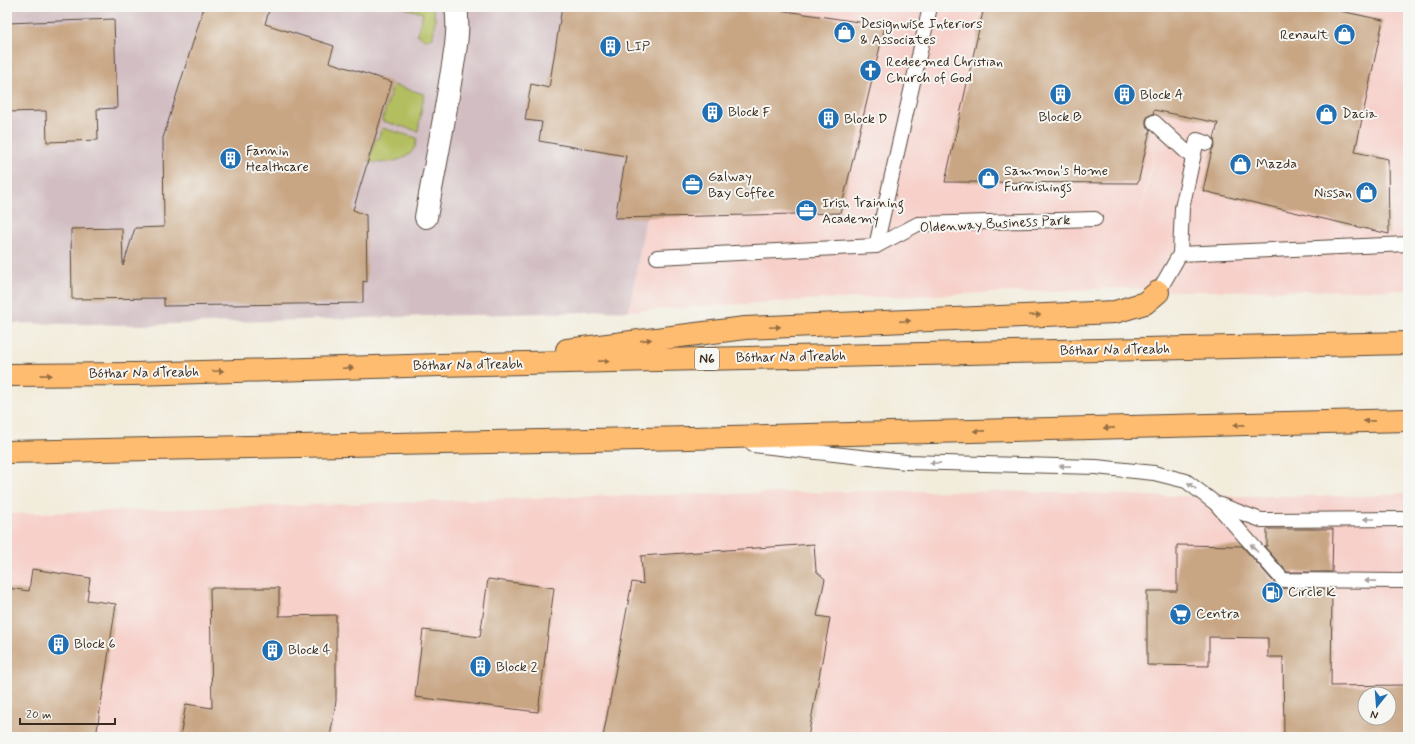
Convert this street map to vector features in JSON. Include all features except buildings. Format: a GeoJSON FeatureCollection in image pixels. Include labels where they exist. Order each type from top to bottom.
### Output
{"type":"FeatureCollection","features":[{"type":"Feature","properties":{"kind":"highway","name":"N6"},"geometry":{"type":"LineString","coordinates":[[440,365],[745,328],[1116,312],[1145,303],[1158,292]]}},
{"type":"Feature","properties":{"kind":"highway","name":"Bóthar Na dTreabh"},"geometry":{"type":"LineString","coordinates":[[7,375],[135,374],[440,365],[1408,343]]}},
{"type":"Feature","properties":{"kind":"highway"},"geometry":{"type":"LineString","coordinates":[[7,452],[690,438],[1408,420]]}},
{"type":"Feature","properties":{"kind":"street"},"geometry":{"type":"LineString","coordinates":[[426,217],[453,63],[458,22],[456,7]]}},
{"type":"Feature","properties":{"kind":"lane"},"geometry":{"type":"LineString","coordinates":[[876,246],[930,7]]}},
{"type":"Feature","properties":{"kind":"lane"},"geometry":{"type":"LineString","coordinates":[[1154,122],[1193,158]]}},
{"type":"Feature","properties":{"kind":"lane"},"geometry":{"type":"LineString","coordinates":[[1158,292],[1180,254],[1182,208],[1197,140],[1207,143]]}},
{"type":"Feature","properties":{"kind":"lane","name":"Oldenway Business Park"},"geometry":{"type":"LineString","coordinates":[[657,257],[876,246],[918,224],[1094,219]]}},
{"type":"Feature","properties":{"kind":"lane"},"geometry":{"type":"LineString","coordinates":[[1180,254],[1408,244]]}},
{"type":"Feature","properties":{"kind":"lane"},"geometry":{"type":"LineString","coordinates":[[690,438],[906,462],[1096,467],[1154,473],[1186,481],[1215,504],[1283,580],[1404,582],[1408,578]]}},
{"type":"Feature","properties":{"kind":"lane"},"geometry":{"type":"LineString","coordinates":[[1215,504],[1261,520],[1408,519]]}},
{"type":"Feature","properties":{"kind":"shaded area"},"geometry":{"type":"Polygon","coordinates":[[[7,7],[684,7],[629,311],[142,325],[7,323],[7,7]]]}},
{"type":"Feature","properties":{"kind":"shaded area"},"geometry":{"type":"Polygon","coordinates":[[[684,7],[1408,7],[1408,290],[1181,291],[1124,288],[826,299],[629,311],[684,7]],[[1159,128],[1138,226],[1152,168],[1159,128]]]}},
{"type":"Feature","properties":{"kind":"shaded area"},"geometry":{"type":"Polygon","coordinates":[[[884,491],[1068,492],[1144,496],[1364,496],[1408,493],[1408,737],[7,737],[7,514],[606,496],[884,491]]]}},
{"type":"Feature","properties":{"kind":"green space"},"geometry":{"type":"Polygon","coordinates":[[[402,7],[433,7],[435,19],[433,38],[424,40],[417,34],[423,13],[402,7]]]}},
{"type":"Feature","properties":{"kind":"green space"},"geometry":{"type":"Polygon","coordinates":[[[393,85],[424,94],[418,131],[382,121],[393,85]]]}},
{"type":"Feature","properties":{"kind":"green space"},"geometry":{"type":"Polygon","coordinates":[[[382,128],[417,138],[412,152],[395,161],[381,163],[369,162],[376,138],[378,139],[382,128]]]}},
{"type":"Feature","properties":{"kind":"place","name":"Designwise Interiors & Associates"},"geometry":{"type":"Point","coordinates":[845,32]}},
{"type":"Feature","properties":{"kind":"place","name":"Renault"},"geometry":{"type":"Point","coordinates":[1344,35]}},
{"type":"Feature","properties":{"kind":"place","name":"LIP"},"geometry":{"type":"Point","coordinates":[610,46]}},
{"type":"Feature","properties":{"kind":"place","name":"Redeemed Christian Church of God"},"geometry":{"type":"Point","coordinates":[870,70]}},
{"type":"Feature","properties":{"kind":"place","name":"Block B"},"geometry":{"type":"Point","coordinates":[1060,95]}},
{"type":"Feature","properties":{"kind":"place","name":"Block A"},"geometry":{"type":"Point","coordinates":[1125,95]}},
{"type":"Feature","properties":{"kind":"place","name":"Block F"},"geometry":{"type":"Point","coordinates":[712,112]}},
{"type":"Feature","properties":{"kind":"place","name":"Dacia"},"geometry":{"type":"Point","coordinates":[1326,114]}},
{"type":"Feature","properties":{"kind":"place","name":"Block D"},"geometry":{"type":"Point","coordinates":[829,119]}},
{"type":"Feature","properties":{"kind":"place","name":"Fannin Healthcare"},"geometry":{"type":"Point","coordinates":[231,159]}},
{"type":"Feature","properties":{"kind":"place","name":"Mazda"},"geometry":{"type":"Point","coordinates":[1240,164]}},
{"type":"Feature","properties":{"kind":"place","name":"Sammon's Home Furnishings"},"geometry":{"type":"Point","coordinates":[988,179]}},
{"type":"Feature","properties":{"kind":"place","name":"Galway Bay Coffee"},"geometry":{"type":"Point","coordinates":[692,185]}},
{"type":"Feature","properties":{"kind":"place","name":"Nissan"},"geometry":{"type":"Point","coordinates":[1367,193]}},
{"type":"Feature","properties":{"kind":"place","name":"Irish Training Academy"},"geometry":{"type":"Point","coordinates":[806,211]}},
{"type":"Feature","properties":{"kind":"place","name":"Circle K"},"geometry":{"type":"Point","coordinates":[1273,592]}},
{"type":"Feature","properties":{"kind":"place","name":"Centra"},"geometry":{"type":"Point","coordinates":[1181,614]}},
{"type":"Feature","properties":{"kind":"place","name":"Block 6"},"geometry":{"type":"Point","coordinates":[59,644]}},
{"type":"Feature","properties":{"kind":"place","name":"Block 4"},"geometry":{"type":"Point","coordinates":[273,650]}},
{"type":"Feature","properties":{"kind":"place","name":"Block 2"},"geometry":{"type":"Point","coordinates":[481,667]}}]}
